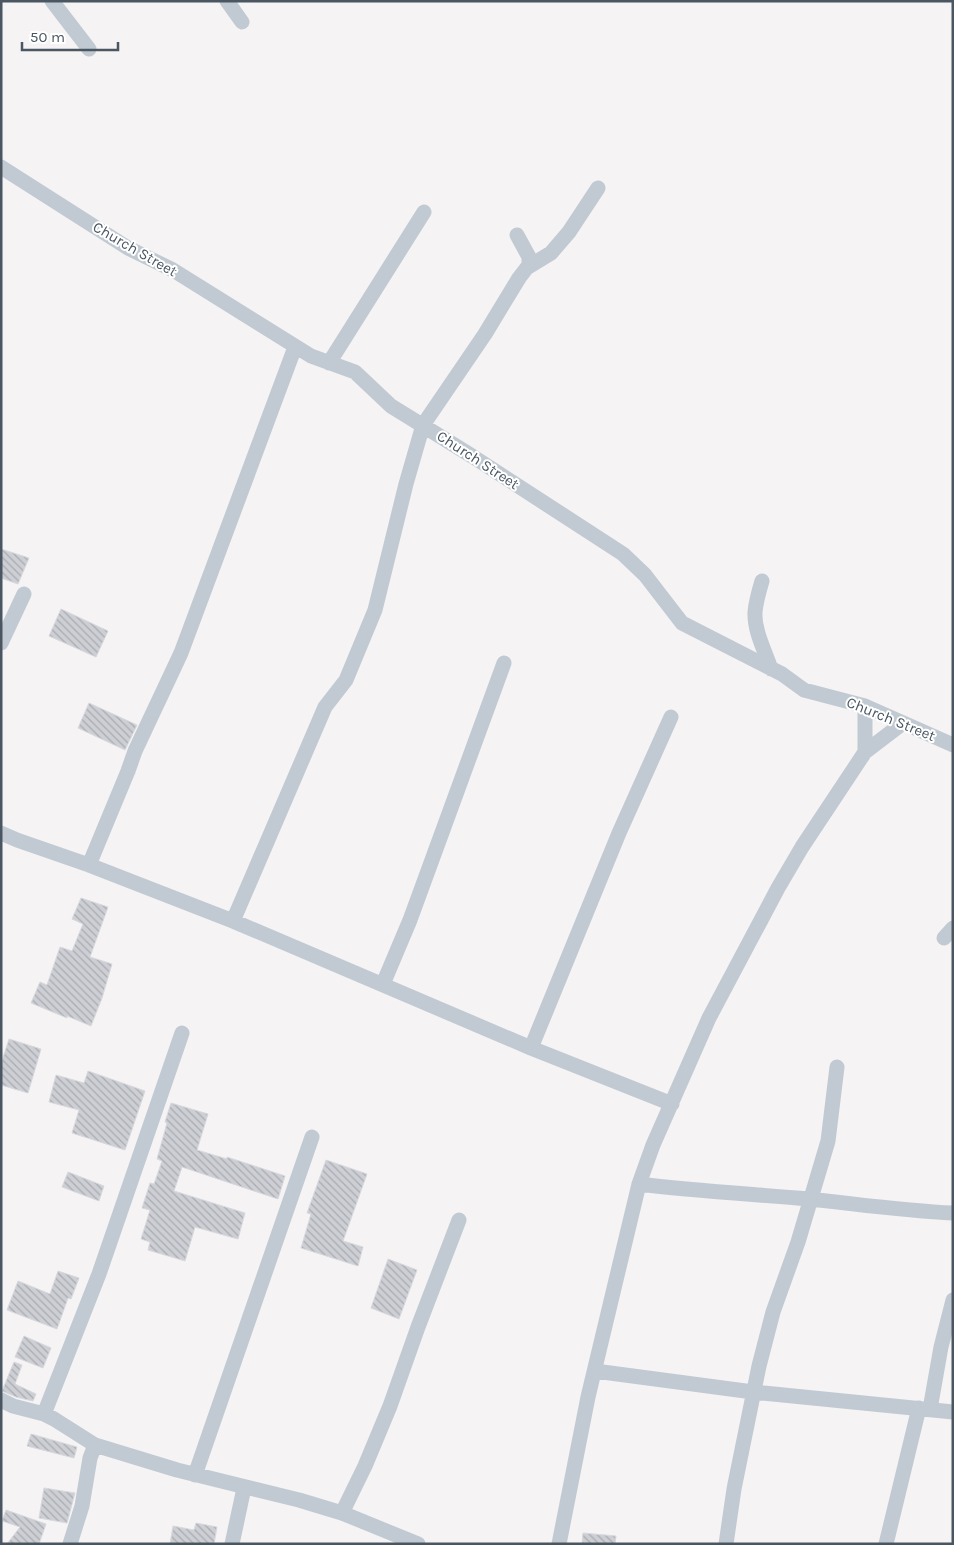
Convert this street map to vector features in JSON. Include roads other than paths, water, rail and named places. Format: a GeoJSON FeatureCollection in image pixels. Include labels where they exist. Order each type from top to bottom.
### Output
{"type":"FeatureCollection","features":[{"type":"Feature","properties":{"kind":"street"},"geometry":{"type":"LineString","coordinates":[[52,1],[88,49]]}},
{"type":"Feature","properties":{"kind":"street"},"geometry":{"type":"LineString","coordinates":[[227,1],[242,22]]}},
{"type":"Feature","properties":{"kind":"street","name":"Church Street"},"geometry":{"type":"LineString","coordinates":[[1,167],[128,248],[173,270],[295,347],[311,356],[355,372],[391,406],[623,554],[645,575],[682,623],[782,674],[804,690],[865,706],[953,745]]}},
{"type":"Feature","properties":{"kind":"street"},"geometry":{"type":"LineString","coordinates":[[233,921],[325,707],[346,680],[375,610],[406,484],[423,425],[485,334],[519,278],[528,267],[551,253],[569,232],[598,188]]}},
{"type":"Feature","properties":{"kind":"street"},"geometry":{"type":"LineString","coordinates":[[329,363],[424,212]]}},
{"type":"Feature","properties":{"kind":"street"},"geometry":{"type":"LineString","coordinates":[[517,235],[529,257],[530,263],[528,267]]}},
{"type":"Feature","properties":{"kind":"street"},"geometry":{"type":"LineString","coordinates":[[89,865],[135,751],[181,653],[295,347]]}},
{"type":"Feature","properties":{"kind":"street"},"geometry":{"type":"LineString","coordinates":[[762,581],[756,601],[755,614],[771,669]]}},
{"type":"Feature","properties":{"kind":"street"},"geometry":{"type":"LineString","coordinates":[[1,643],[24,594]]}},
{"type":"Feature","properties":{"kind":"street"},"geometry":{"type":"LineString","coordinates":[[383,984],[410,920],[504,663]]}},
{"type":"Feature","properties":{"kind":"street"},"geometry":{"type":"LineString","coordinates":[[865,706],[865,752]]}},
{"type":"Feature","properties":{"kind":"street"},"geometry":{"type":"LineString","coordinates":[[531,1048],[616,842],[671,717]]}},
{"type":"Feature","properties":{"kind":"street"},"geometry":{"type":"LineString","coordinates":[[559,1544],[595,1371],[639,1184],[653,1145],[709,1018],[802,847],[865,752],[903,723]]}},
{"type":"Feature","properties":{"kind":"street"},"geometry":{"type":"LineString","coordinates":[[1,834],[89,865],[233,921],[531,1048],[672,1104]]}},
{"type":"Feature","properties":{"kind":"street"},"geometry":{"type":"LineString","coordinates":[[44,1414],[98,1274],[182,1033]]}},
{"type":"Feature","properties":{"kind":"street"},"geometry":{"type":"LineString","coordinates":[[726,1544],[734,1489],[773,1312],[798,1242],[828,1141],[837,1067]]}},
{"type":"Feature","properties":{"kind":"street"},"geometry":{"type":"LineString","coordinates":[[195,1475],[312,1137]]}},
{"type":"Feature","properties":{"kind":"street"},"geometry":{"type":"LineString","coordinates":[[639,1184],[859,1206],[953,1213]]}},
{"type":"Feature","properties":{"kind":"street"},"geometry":{"type":"LineString","coordinates":[[342,1513],[365,1466],[390,1406],[458,1220]]}},
{"type":"Feature","properties":{"kind":"street"},"geometry":{"type":"LineString","coordinates":[[886,1544],[925,1409],[953,1300]]}},
{"type":"Feature","properties":{"kind":"street"},"geometry":{"type":"LineString","coordinates":[[595,1371],[754,1392],[953,1412]]}},
{"type":"Feature","properties":{"kind":"street"},"geometry":{"type":"LineString","coordinates":[[1,1400],[13,1406],[54,1418],[95,1445],[195,1475],[299,1500],[342,1513],[409,1542]]}},
{"type":"Feature","properties":{"kind":"street"},"geometry":{"type":"LineString","coordinates":[[70,1544],[82,1506],[90,1458],[95,1445]]}},
{"type":"Feature","properties":{"kind":"street"},"geometry":{"type":"LineString","coordinates":[[232,1544],[244,1488]]}}]}
